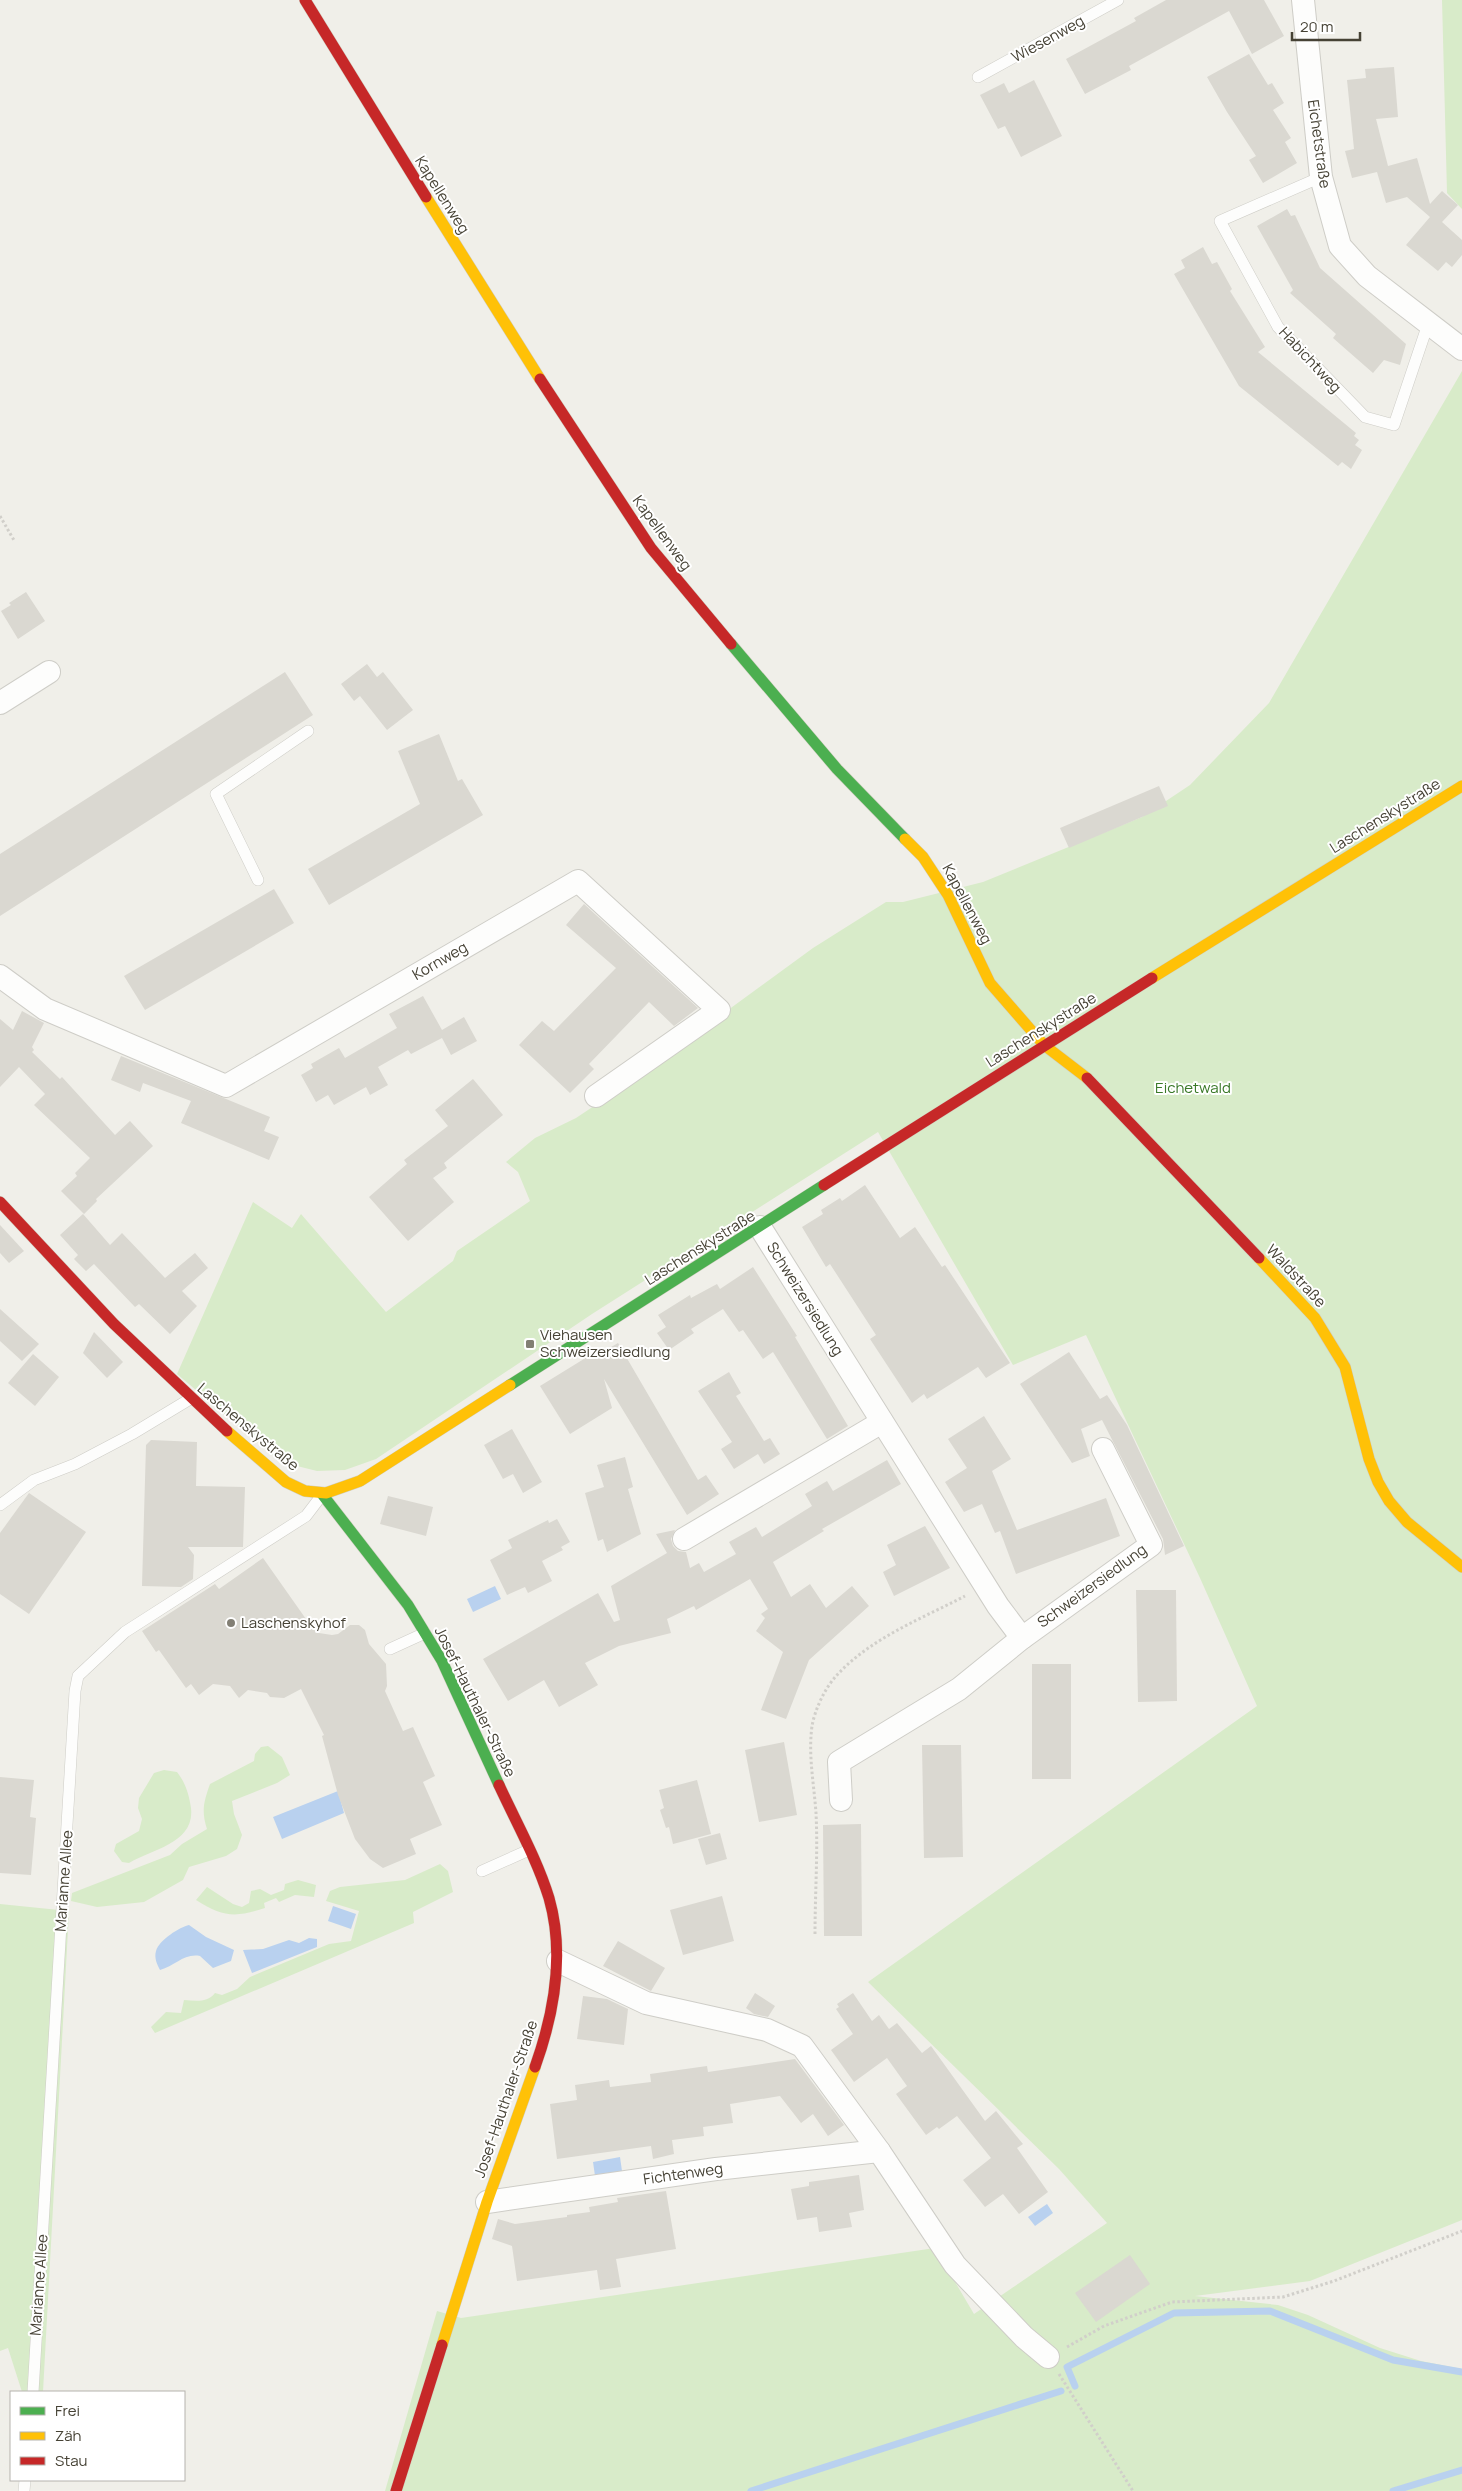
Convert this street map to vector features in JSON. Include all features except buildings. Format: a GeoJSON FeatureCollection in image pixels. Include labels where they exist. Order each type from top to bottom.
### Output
{"type":"FeatureCollection","features":[{"type":"Feature","properties":{"kind":"street","name":"Kapellenweg"},"geometry":{"type":"LineString","coordinates":[[305,0],[491,304],[651,548],[837,769],[923,856],[948,895],[990,983],[1044,1045]]}},
{"type":"Feature","properties":{"kind":"street","name":"Eichetstraße"},"geometry":{"type":"LineString","coordinates":[[1303,0],[1321,177],[1340,246],[1367,276],[1462,349]]}},
{"type":"Feature","properties":{"kind":"street"},"geometry":{"type":"LineString","coordinates":[[0,703],[49,672]]}},
{"type":"Feature","properties":{"kind":"street","name":"Laschenskystraße"},"geometry":{"type":"LineString","coordinates":[[0,1202],[126,1336],[190,1398],[288,1482],[305,1491],[322,1494],[338,1491],[360,1481],[1044,1045],[1462,786]]}},
{"type":"Feature","properties":{"kind":"street","name":"Kornweg"},"geometry":{"type":"LineString","coordinates":[[0,976],[45,1009],[226,1086],[578,881],[719,1010],[596,1096]]}},
{"type":"Feature","properties":{"kind":"street","name":"Waldstraße"},"geometry":{"type":"LineString","coordinates":[[1044,1045],[1085,1074],[1315,1318],[1345,1367],[1369,1459],[1378,1482],[1389,1501],[1407,1522],[1462,1567]]}},
{"type":"Feature","properties":{"kind":"street","name":"Schweizersiedlung"},"geometry":{"type":"LineString","coordinates":[[760,1227],[998,1606],[1022,1638]]}},
{"type":"Feature","properties":{"kind":"street"},"geometry":{"type":"LineString","coordinates":[[684,1540],[882,1422]]}},
{"type":"Feature","properties":{"kind":"street","name":"Schweizersiedlung"},"geometry":{"type":"LineString","coordinates":[[841,1800],[839,1762],[959,1689],[1022,1638],[1151,1545],[1103,1449]]}},
{"type":"Feature","properties":{"kind":"street","name":"Josef-Hauthaler-Straße"},"geometry":{"type":"LineString","coordinates":[[322,1494],[408,1605],[442,1662],[529,1850],[549,1900],[558,1961],[546,2036],[487,2202],[396,2491]]}},
{"type":"Feature","properties":{"kind":"street"},"geometry":{"type":"LineString","coordinates":[[558,1961],[646,2003],[767,2030],[802,2046],[879,2150],[955,2266],[1024,2337],[1048,2357]]}},
{"type":"Feature","properties":{"kind":"street","name":"Fichtenweg"},"geometry":{"type":"LineString","coordinates":[[487,2202],[716,2169],[879,2150]]}},
{"type":"Feature","properties":{"kind":"lane","name":"Wiesenweg"},"geometry":{"type":"LineString","coordinates":[[978,77],[1118,0]]}},
{"type":"Feature","properties":{"kind":"lane","name":"Habichtweg"},"geometry":{"type":"LineString","coordinates":[[1321,177],[1220,221],[1278,327],[1364,417],[1394,426],[1428,324]]}},
{"type":"Feature","properties":{"kind":"lane"},"geometry":{"type":"LineString","coordinates":[[258,880],[216,794],[308,731]]}},
{"type":"Feature","properties":{"kind":"lane"},"geometry":{"type":"LineString","coordinates":[[0,1505],[34,1480],[83,1460],[132,1434],[190,1398]]}},
{"type":"Feature","properties":{"kind":"lane","name":"Marianne Allee"},"geometry":{"type":"LineString","coordinates":[[33,2391],[74,1710],[78,1676],[125,1632],[306,1516],[322,1494]]}},
{"type":"Feature","properties":{"kind":"lane"},"geometry":{"type":"LineString","coordinates":[[390,1649],[425,1633]]}},
{"type":"Feature","properties":{"kind":"lane"},"geometry":{"type":"LineString","coordinates":[[482,1871],[529,1850]]}},
{"type":"Feature","properties":{"kind":"path"},"geometry":{"type":"LineString","coordinates":[[0,516],[15,542]]}},
{"type":"Feature","properties":{"kind":"path"},"geometry":{"type":"LineString","coordinates":[[1133,2491],[1048,2357],[1104,2326],[1172,2302],[1283,2297],[1334,2282],[1462,2231]]}},
{"type":"Feature","properties":{"kind":"green space"},"geometry":{"type":"Polygon","coordinates":[[[1442,0],[1462,0],[1462,209],[1447,193],[1442,0]]]}},
{"type":"Feature","properties":{"kind":"green space","name":"Eichetwald"},"geometry":{"type":"Polygon","coordinates":[[[1462,371],[1462,2220],[1310,2281],[1195,2296],[1278,2305],[1308,2315],[1380,2348],[1421,2361],[1462,2369],[1462,2491],[385,2491],[437,2311],[461,2318],[935,2248],[974,2314],[1107,2223],[1059,2169],[868,1982],[1257,1706],[1200,1578],[1086,1335],[1013,1365],[878,1132],[592,1314],[376,1459],[345,1470],[317,1471],[281,1462],[177,1374],[253,1202],[292,1228],[301,1214],[386,1312],[453,1261],[457,1251],[530,1201],[518,1172],[506,1162],[535,1138],[576,1118],[624,1086],[813,948],[886,902],[903,902],[983,882],[1142,817],[1190,785],[1269,703],[1462,371]]]}},
{"type":"Feature","properties":{"kind":"green space"},"geometry":{"type":"Polygon","coordinates":[[[268,1746],[282,1757],[290,1775],[277,1783],[232,1801],[234,1814],[242,1835],[237,1849],[226,1856],[189,1867],[183,1880],[144,1902],[97,1907],[71,1901],[72,1893],[170,1855],[182,1844],[207,1829],[204,1806],[210,1784],[254,1761],[255,1754],[261,1747],[268,1746]]]}},
{"type":"Feature","properties":{"kind":"green space"},"geometry":{"type":"Polygon","coordinates":[[[164,1770],[177,1772],[186,1788],[191,1808],[190,1820],[186,1829],[179,1837],[160,1849],[129,1863],[122,1862],[114,1851],[116,1844],[139,1831],[142,1819],[138,1808],[139,1798],[154,1773],[164,1770]]]}},
{"type":"Feature","properties":{"kind":"green space"},"geometry":{"type":"Polygon","coordinates":[[[440,1864],[448,1871],[453,1892],[413,1912],[414,1923],[155,2033],[151,2027],[166,2012],[181,2013],[184,2000],[205,2000],[215,1993],[222,1995],[237,1989],[250,1977],[329,1944],[351,1941],[359,1911],[326,1901],[330,1891],[340,1887],[405,1880],[440,1864]]]}},
{"type":"Feature","properties":{"kind":"green space"},"geometry":{"type":"Polygon","coordinates":[[[298,1880],[316,1885],[314,1897],[295,1895],[279,1902],[276,1898],[264,1903],[265,1908],[237,1914],[222,1913],[196,1900],[207,1887],[233,1904],[242,1907],[249,1903],[251,1891],[260,1889],[271,1895],[284,1890],[285,1884],[298,1880]]]}},
{"type":"Feature","properties":{"kind":"green space"},"geometry":{"type":"Polygon","coordinates":[[[0,1904],[69,1911],[43,2391],[22,2391],[8,2348],[0,2351],[0,1904]]]}},
{"type":"Feature","properties":{"kind":"water"},"geometry":{"type":"Polygon","coordinates":[[[495,1586],[501,1599],[473,1612],[467,1599],[495,1586]]]}},
{"type":"Feature","properties":{"kind":"water"},"geometry":{"type":"Polygon","coordinates":[[[338,1791],[344,1813],[282,1839],[273,1817],[338,1791]]]}},
{"type":"Feature","properties":{"kind":"water"},"geometry":{"type":"Polygon","coordinates":[[[333,1906],[356,1914],[351,1929],[328,1921],[333,1906]]]}},
{"type":"Feature","properties":{"kind":"water"},"geometry":{"type":"Polygon","coordinates":[[[189,1925],[206,1937],[234,1950],[231,1961],[213,1968],[200,1956],[189,1956],[160,1970],[155,1956],[158,1947],[170,1935],[180,1928],[189,1925]]]}},
{"type":"Feature","properties":{"kind":"water"},"geometry":{"type":"Polygon","coordinates":[[[309,1938],[317,1939],[317,1947],[252,1973],[243,1950],[263,1949],[289,1940],[299,1943],[309,1938]]]}},
{"type":"Feature","properties":{"kind":"water"},"geometry":{"type":"Polygon","coordinates":[[[620,2157],[622,2171],[595,2176],[593,2162],[620,2157]]]}},
{"type":"Feature","properties":{"kind":"water"},"geometry":{"type":"Polygon","coordinates":[[[1047,2204],[1053,2213],[1035,2226],[1028,2217],[1047,2204]]]}},
{"type":"Feature","properties":{"kind":"waterway"},"geometry":{"type":"LineString","coordinates":[[1075,2386],[1067,2367],[1174,2313],[1270,2311],[1393,2360],[1462,2372]]}},
{"type":"Feature","properties":{"kind":"waterway"},"geometry":{"type":"LineString","coordinates":[[751,2491],[1061,2391]]}},
{"type":"Feature","properties":{"kind":"waterway"},"geometry":{"type":"LineString","coordinates":[[1393,2491],[1462,2470]]}},
{"type":"Feature","properties":{"kind":"traffic: fast"},"geometry":{"type":"LineString","coordinates":[[731,644],[837,769],[905,839]]}},
{"type":"Feature","properties":{"kind":"traffic: fast"},"geometry":{"type":"LineString","coordinates":[[510,1385],[824,1185]]}},
{"type":"Feature","properties":{"kind":"traffic: fast"},"geometry":{"type":"LineString","coordinates":[[322,1494],[408,1605],[442,1661],[499,1785]]}},
{"type":"Feature","properties":{"kind":"traffic: slow"},"geometry":{"type":"LineString","coordinates":[[426,197],[540,379]]}},
{"type":"Feature","properties":{"kind":"traffic: slow"},"geometry":{"type":"LineString","coordinates":[[1152,978],[1462,786]]}},
{"type":"Feature","properties":{"kind":"traffic: slow"},"geometry":{"type":"LineString","coordinates":[[905,839],[923,857],[948,895],[990,983],[1044,1045],[1087,1078]]}},
{"type":"Feature","properties":{"kind":"traffic: slow"},"geometry":{"type":"LineString","coordinates":[[1259,1258],[1315,1318],[1345,1367],[1369,1459],[1378,1482],[1389,1501],[1407,1522],[1462,1567]]}},
{"type":"Feature","properties":{"kind":"traffic: slow"},"geometry":{"type":"LineString","coordinates":[[227,1431],[286,1482],[305,1491],[326,1493],[360,1481],[510,1385]]}},
{"type":"Feature","properties":{"kind":"traffic: slow"},"geometry":{"type":"LineString","coordinates":[[442,2345],[487,2202],[535,2067]]}},
{"type":"Feature","properties":{"kind":"traffic: jam"},"geometry":{"type":"LineString","coordinates":[[305,0],[426,197]]}},
{"type":"Feature","properties":{"kind":"traffic: jam"},"geometry":{"type":"LineString","coordinates":[[540,379],[651,548],[731,644]]}},
{"type":"Feature","properties":{"kind":"traffic: jam"},"geometry":{"type":"LineString","coordinates":[[824,1185],[1152,978]]}},
{"type":"Feature","properties":{"kind":"traffic: jam"},"geometry":{"type":"LineString","coordinates":[[1087,1078],[1259,1258]]}},
{"type":"Feature","properties":{"kind":"traffic: jam"},"geometry":{"type":"LineString","coordinates":[[0,1202],[114,1324],[227,1431]]}},
{"type":"Feature","properties":{"kind":"traffic: jam"},"geometry":{"type":"LineString","coordinates":[[499,1785],[539,1869],[554,1919],[557,1962],[555,1984],[542,2047],[535,2067]]}},
{"type":"Feature","properties":{"kind":"traffic: jam"},"geometry":{"type":"LineString","coordinates":[[396,2491],[442,2345]]}},
{"type":"Feature","properties":{"kind":"place","name":"Viehausen Schweizersiedlung"},"geometry":{"type":"Point","coordinates":[530,1344]}},
{"type":"Feature","properties":{"kind":"place","name":"Laschenskyhof"},"geometry":{"type":"Point","coordinates":[231,1623]}}]}
